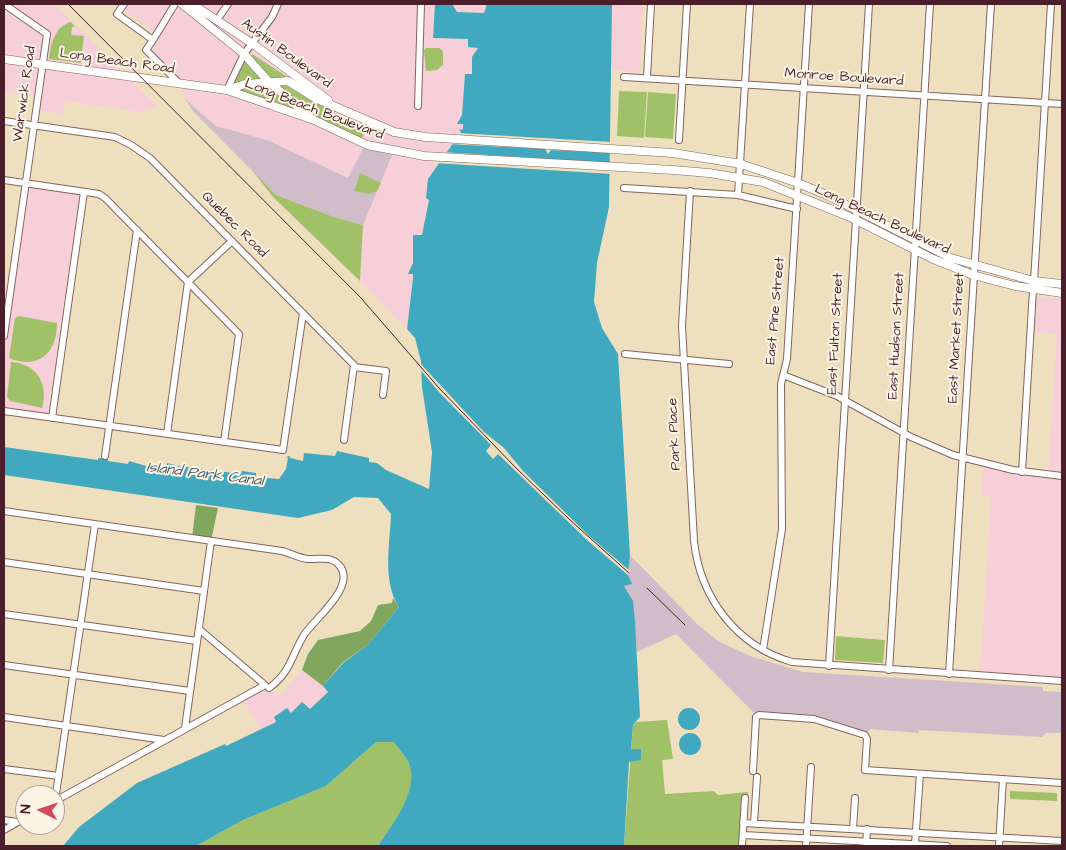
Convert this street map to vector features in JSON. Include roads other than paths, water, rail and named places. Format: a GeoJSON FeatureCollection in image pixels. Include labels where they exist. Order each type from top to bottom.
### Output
{"type":"FeatureCollection","features":[{"type":"Feature","properties":{"kind":"main road","name":"Austin Boulevard"},"geometry":{"type":"LineString","coordinates":[[182,4],[244,54],[268,81],[314,120]]}},
{"type":"Feature","properties":{"kind":"main road","name":"Austin Boulevard"},"geometry":{"type":"LineString","coordinates":[[192,4],[253,44],[340,108]]}},
{"type":"Feature","properties":{"kind":"main road","name":"Long Beach Road"},"geometry":{"type":"LineString","coordinates":[[4,59],[228,90]]}},
{"type":"Feature","properties":{"kind":"main road","name":"Long Beach Boulevard"},"geometry":{"type":"LineString","coordinates":[[228,90],[240,85],[268,81],[291,82],[315,98],[394,132],[425,137],[688,154],[741,164],[798,182],[856,208],[915,241],[951,258],[974,266],[1034,281],[1062,284]]}},
{"type":"Feature","properties":{"kind":"main road","name":"Long Beach Boulevard"},"geometry":{"type":"LineString","coordinates":[[228,90],[314,120],[366,144],[424,156],[700,172],[763,182],[855,219],[915,250],[973,275],[1033,290],[1062,293]]}},
{"type":"Feature","properties":{"kind":"street","name":"Warwick Road"},"geometry":{"type":"LineString","coordinates":[[4,4],[47,34],[4,336]]}},
{"type":"Feature","properties":{"kind":"street"},"geometry":{"type":"LineString","coordinates":[[124,4],[117,14],[152,40]]}},
{"type":"Feature","properties":{"kind":"street"},"geometry":{"type":"LineString","coordinates":[[175,4],[146,50],[180,84]]}},
{"type":"Feature","properties":{"kind":"street"},"geometry":{"type":"LineString","coordinates":[[217,20],[228,4]]}},
{"type":"Feature","properties":{"kind":"street"},"geometry":{"type":"LineString","coordinates":[[228,90],[244,54],[272,17],[278,4]]}},
{"type":"Feature","properties":{"kind":"street"},"geometry":{"type":"LineString","coordinates":[[418,106],[421,4]]}},
{"type":"Feature","properties":{"kind":"street"},"geometry":{"type":"LineString","coordinates":[[647,78],[651,4]]}},
{"type":"Feature","properties":{"kind":"street"},"geometry":{"type":"LineString","coordinates":[[679,140],[687,4]]}},
{"type":"Feature","properties":{"kind":"street"},"geometry":{"type":"LineString","coordinates":[[738,195],[750,4]]}},
{"type":"Feature","properties":{"kind":"street","name":"East Pine Street"},"geometry":{"type":"LineString","coordinates":[[763,650],[782,528],[783,375],[787,359],[809,4]]}},
{"type":"Feature","properties":{"kind":"street","name":"East Fulton Street"},"geometry":{"type":"LineString","coordinates":[[829,666],[869,4]]}},
{"type":"Feature","properties":{"kind":"street","name":"East Hudson Street"},"geometry":{"type":"LineString","coordinates":[[889,670],[930,4]]}},
{"type":"Feature","properties":{"kind":"street","name":"East Market Street"},"geometry":{"type":"LineString","coordinates":[[949,674],[991,4]]}},
{"type":"Feature","properties":{"kind":"street"},"geometry":{"type":"LineString","coordinates":[[1034,281],[1050,4]]}},
{"type":"Feature","properties":{"kind":"street","name":"Monroe Boulevard"},"geometry":{"type":"LineString","coordinates":[[624,76],[1062,104]]}},
{"type":"Feature","properties":{"kind":"street","name":"Quebec Road"},"geometry":{"type":"LineString","coordinates":[[4,121],[107,136],[132,145],[150,158],[354,367]]}},
{"type":"Feature","properties":{"kind":"street"},"geometry":{"type":"LineString","coordinates":[[4,180],[99,194],[239,334],[224,442]]}},
{"type":"Feature","properties":{"kind":"street","name":"Long Beach Boulevard"},"geometry":{"type":"LineString","coordinates":[[624,188],[738,195],[797,209]]}},
{"type":"Feature","properties":{"kind":"street","name":"Park Place"},"geometry":{"type":"LineString","coordinates":[[690,191],[682,326],[696,562],[708,593],[720,612],[736,630],[763,650],[792,662],[1062,681]]}},
{"type":"Feature","properties":{"kind":"street"},"geometry":{"type":"LineString","coordinates":[[52,418],[84,192]]}},
{"type":"Feature","properties":{"kind":"street"},"geometry":{"type":"LineString","coordinates":[[105,456],[137,230]]}},
{"type":"Feature","properties":{"kind":"street"},"geometry":{"type":"LineString","coordinates":[[167,434],[188,282],[232,241]]}},
{"type":"Feature","properties":{"kind":"street"},"geometry":{"type":"LineString","coordinates":[[1022,472],[1033,290]]}},
{"type":"Feature","properties":{"kind":"street"},"geometry":{"type":"LineString","coordinates":[[4,411],[283,450],[303,313]]}},
{"type":"Feature","properties":{"kind":"street"},"geometry":{"type":"LineString","coordinates":[[625,354],[729,364]]}},
{"type":"Feature","properties":{"kind":"street"},"geometry":{"type":"LineString","coordinates":[[344,440],[354,367],[386,371],[383,395]]}},
{"type":"Feature","properties":{"kind":"street"},"geometry":{"type":"LineString","coordinates":[[783,375],[846,402],[934,448],[1022,472],[1062,476]]}},
{"type":"Feature","properties":{"kind":"street"},"geometry":{"type":"LineString","coordinates":[[4,511],[282,551],[307,559],[326,558],[341,567],[343,575],[337,598],[304,634],[281,679],[185,728],[65,795]]}},
{"type":"Feature","properties":{"kind":"street"},"geometry":{"type":"LineString","coordinates":[[58,785],[95,524]]}},
{"type":"Feature","properties":{"kind":"street"},"geometry":{"type":"LineString","coordinates":[[185,728],[211,541]]}},
{"type":"Feature","properties":{"kind":"street"},"geometry":{"type":"LineString","coordinates":[[4,562],[204,591]]}},
{"type":"Feature","properties":{"kind":"street"},"geometry":{"type":"LineString","coordinates":[[4,614],[197,641]]}},
{"type":"Feature","properties":{"kind":"street"},"geometry":{"type":"LineString","coordinates":[[199,629],[267,686]]}},
{"type":"Feature","properties":{"kind":"street"},"geometry":{"type":"LineString","coordinates":[[4,665],[190,692]]}},
{"type":"Feature","properties":{"kind":"street"},"geometry":{"type":"LineString","coordinates":[[754,824],[756,717],[759,715],[814,719],[864,735],[868,740],[865,770],[1062,782]]}},
{"type":"Feature","properties":{"kind":"street"},"geometry":{"type":"LineString","coordinates":[[4,717],[164,740]]}},
{"type":"Feature","properties":{"kind":"street"},"geometry":{"type":"LineString","coordinates":[[806,846],[811,767]]}},
{"type":"Feature","properties":{"kind":"street"},"geometry":{"type":"LineString","coordinates":[[4,768],[59,776]]}},
{"type":"Feature","properties":{"kind":"street"},"geometry":{"type":"LineString","coordinates":[[915,844],[920,774]]}},
{"type":"Feature","properties":{"kind":"street"},"geometry":{"type":"LineString","coordinates":[[999,846],[1003,779]]}},
{"type":"Feature","properties":{"kind":"street"},"geometry":{"type":"LineString","coordinates":[[742,846],[745,798]]}},
{"type":"Feature","properties":{"kind":"street"},"geometry":{"type":"LineString","coordinates":[[853,829],[855,798]]}},
{"type":"Feature","properties":{"kind":"street"},"geometry":{"type":"LineString","coordinates":[[4,830],[15,823]]}},
{"type":"Feature","properties":{"kind":"street"},"geometry":{"type":"LineString","coordinates":[[743,823],[1062,840]]}},
{"type":"Feature","properties":{"kind":"street"},"geometry":{"type":"LineString","coordinates":[[866,844],[867,829]]}},
{"type":"Feature","properties":{"kind":"street"},"geometry":{"type":"LineString","coordinates":[[881,844],[882,830]]}},
{"type":"Feature","properties":{"kind":"street"},"geometry":{"type":"LineString","coordinates":[[941,834],[941,846]]}},
{"type":"Feature","properties":{"kind":"street"},"geometry":{"type":"LineString","coordinates":[[743,835],[807,838],[866,844],[947,846]]}},
{"type":"Feature","properties":{"kind":"water","name":"Island Park Canal"},"geometry":{"type":"Polygon","coordinates":[[[435,4],[452,4],[457,12],[484,13],[487,4],[612,4],[609,207],[597,263],[594,302],[602,328],[618,354],[630,555],[628,575],[632,584],[624,586],[633,601],[635,621],[640,717],[633,725],[631,749],[641,749],[641,760],[629,762],[624,846],[378,846],[397,817],[408,795],[411,772],[408,761],[394,742],[376,742],[326,786],[243,820],[196,846],[63,846],[79,827],[137,783],[225,744],[226,746],[276,722],[274,717],[287,708],[291,713],[302,702],[310,709],[328,692],[323,686],[344,662],[368,645],[399,607],[390,586],[388,562],[391,514],[378,498],[354,497],[332,510],[298,518],[4,475],[4,447],[98,460],[98,458],[108,459],[108,461],[128,464],[129,461],[150,467],[150,464],[166,467],[167,463],[175,465],[175,468],[179,466],[241,474],[242,471],[256,473],[256,477],[279,479],[286,469],[288,458],[286,457],[290,456],[290,458],[303,461],[304,453],[335,456],[337,451],[369,458],[369,462],[377,463],[386,470],[429,489],[432,452],[422,387],[421,361],[415,338],[407,329],[413,278],[413,274],[408,274],[413,263],[413,235],[422,235],[429,200],[426,198],[428,179],[461,132],[459,130],[463,129],[463,124],[457,124],[462,115],[465,74],[472,74],[472,57],[478,48],[468,47],[468,39],[433,38],[435,4]]]}},
{"type":"Feature","properties":{"kind":"water"},"geometry":{"type":"Polygon","coordinates":[[[685,708],[693,708],[700,715],[700,723],[693,730],[685,730],[678,723],[678,715],[685,708]]]}},
{"type":"Feature","properties":{"kind":"water"},"geometry":{"type":"Polygon","coordinates":[[[686,733],[694,733],[701,740],[701,748],[694,755],[686,755],[679,748],[679,740],[686,733]]]}},
{"type":"Feature","properties":{"kind":"railway"},"geometry":{"type":"LineString","coordinates":[[68,4],[361,298],[439,388],[516,468],[629,573]]}},
{"type":"Feature","properties":{"kind":"railway"},"geometry":{"type":"LineString","coordinates":[[647,588],[685,625]]}}]}
